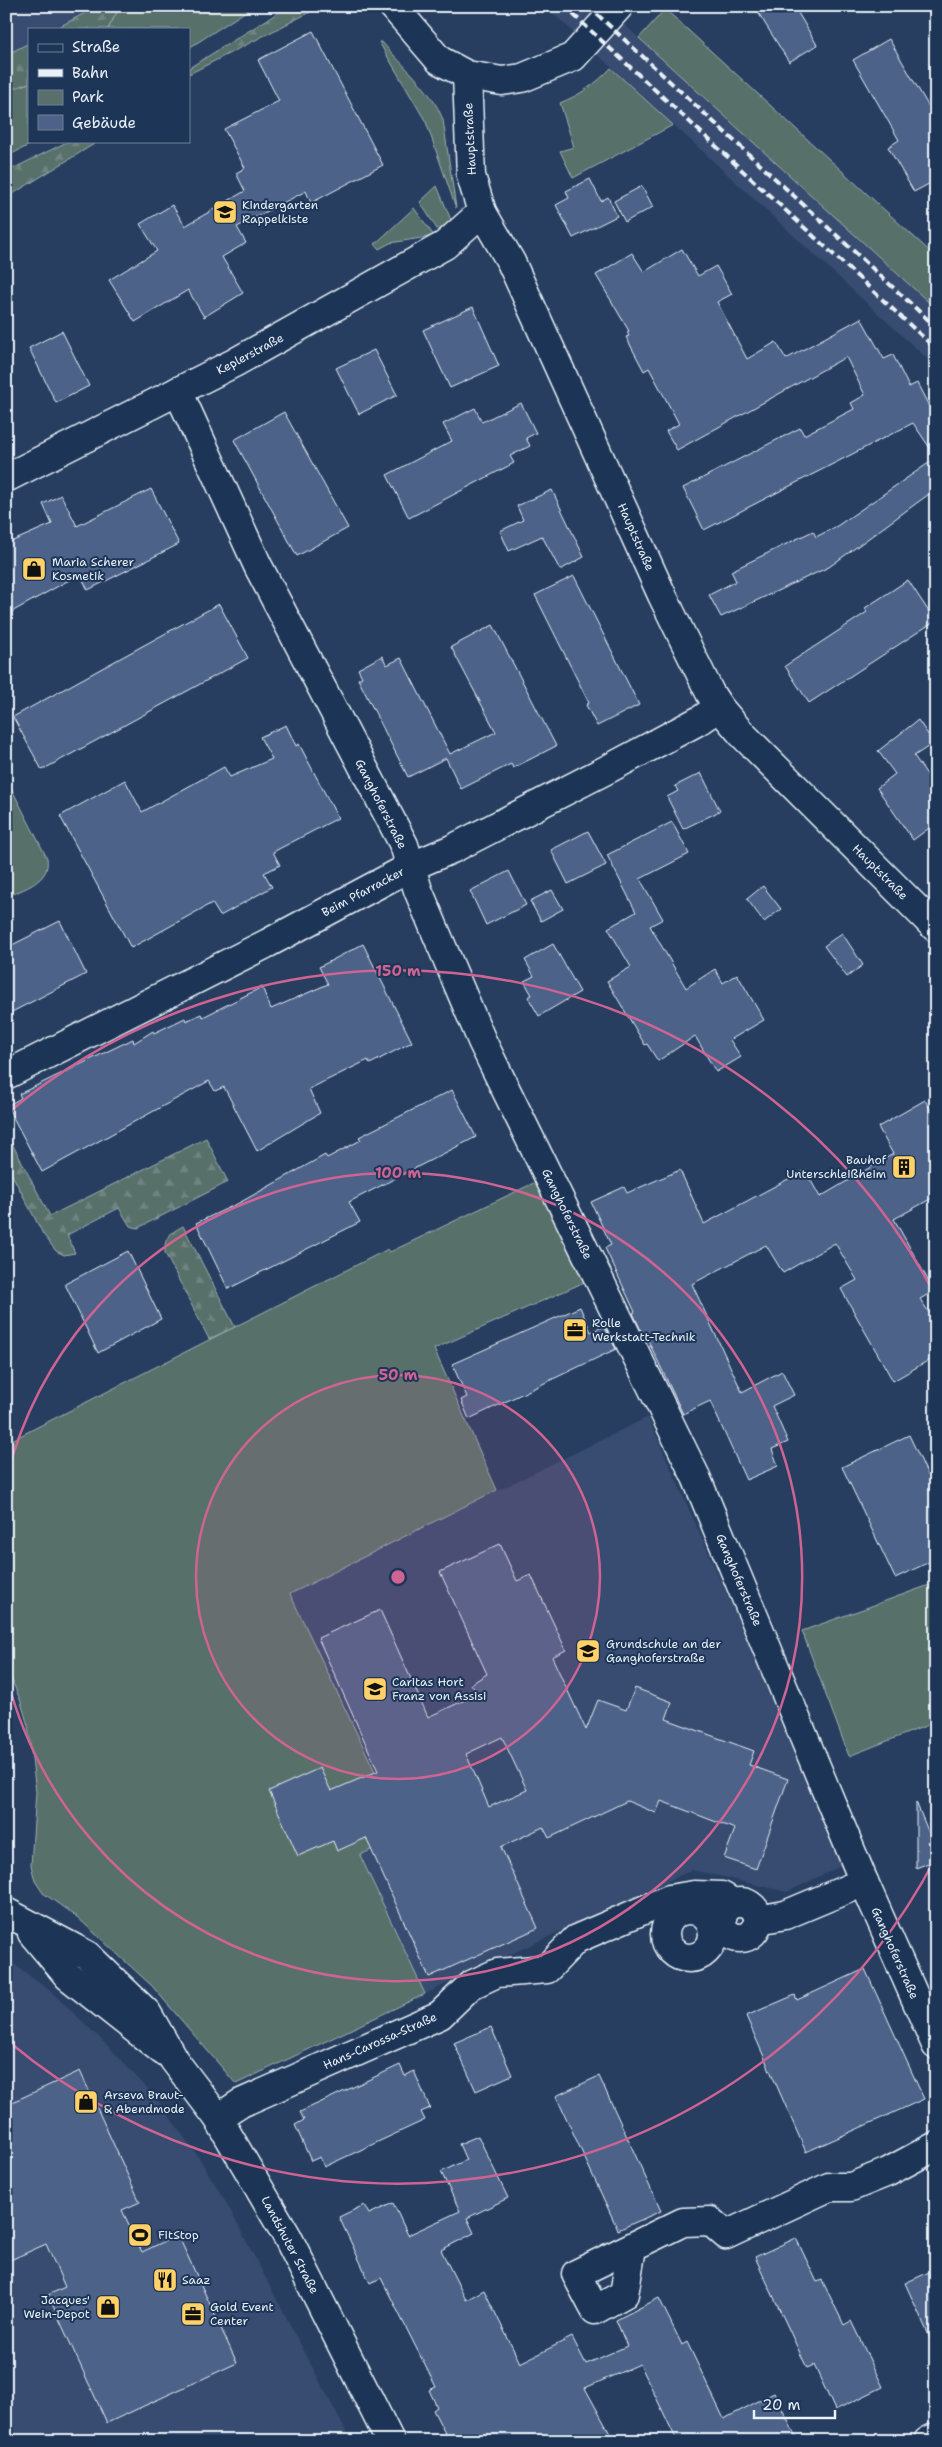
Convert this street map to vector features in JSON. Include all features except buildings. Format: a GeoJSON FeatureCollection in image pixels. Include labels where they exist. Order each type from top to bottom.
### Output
{"type":"FeatureCollection","features":[{"type":"Feature","properties":{"kind":"street"},"geometry":{"type":"LineString","coordinates":[[393,6],[439,60],[467,75],[502,81],[522,78],[573,56],[619,6]]}},
{"type":"Feature","properties":{"kind":"street","name":"Hauptstraße"},"geometry":{"type":"LineString","coordinates":[[467,75],[471,176],[482,212],[511,262],[662,595],[718,707],[749,741],[936,928]]}},
{"type":"Feature","properties":{"kind":"street","name":"Keplerstraße"},"geometry":{"type":"LineString","coordinates":[[6,478],[234,363],[445,245],[482,212]]}},
{"type":"Feature","properties":{"kind":"street","name":"Ganghoferstraße"},"geometry":{"type":"LineString","coordinates":[[178,392],[258,566],[404,845],[410,867],[482,1041],[696,1477],[864,1882],[936,2045]]}},
{"type":"Feature","properties":{"kind":"street","name":"Beim Pfarracker"},"geometry":{"type":"LineString","coordinates":[[6,1075],[268,943],[410,867],[452,849],[610,768],[702,719],[718,707]]}},
{"type":"Feature","properties":{"kind":"street","name":"Hans-Carossa-Straße"},"geometry":{"type":"LineString","coordinates":[[723,1919],[740,1902],[753,1908],[758,1920],[785,1915],[864,1882]]}},
{"type":"Feature","properties":{"kind":"street","name":"Hans-Carossa-Straße"},"geometry":{"type":"LineString","coordinates":[[218,2118],[241,2103],[440,2015],[471,1986],[497,1973],[547,1969],[576,1939],[673,1906],[694,1895],[722,1896],[723,1919]]}},
{"type":"Feature","properties":{"kind":"street"},"geometry":{"type":"LineString","coordinates":[[673,1906],[665,1930],[666,1941],[671,1950],[680,1957],[691,1958],[705,1952],[709,1948],[723,1919]]}},
{"type":"Feature","properties":{"kind":"street","name":"Landshuter Straße"},"geometry":{"type":"LineString","coordinates":[[14,1917],[87,1955],[147,2013],[174,2060],[218,2118],[287,2236],[390,2441]]}},
{"type":"Feature","properties":{"kind":"street"},"geometry":{"type":"LineString","coordinates":[[632,2248],[682,2222],[710,2221],[726,2235],[829,2187],[851,2187],[878,2176],[936,2146]]}},
{"type":"Feature","properties":{"kind":"street"},"geometry":{"type":"LineString","coordinates":[[928,2441],[936,2436]]}},
{"type":"Feature","properties":{"kind":"shaded area"},"geometry":{"type":"Polygon","coordinates":[[[6,6],[98,6],[57,28],[28,28],[28,44],[6,55],[6,6]]]}},
{"type":"Feature","properties":{"kind":"shaded area"},"geometry":{"type":"Polygon","coordinates":[[[545,6],[604,6],[936,309],[936,367],[545,6]]]}},
{"type":"Feature","properties":{"kind":"shaded area","name":"Grundschule an der Ganghoferstraße"},"geometry":{"type":"Polygon","coordinates":[[[648,1417],[847,1863],[787,1892],[692,1870],[425,1994],[360,1854],[405,1834],[289,1593],[648,1417]]]}},
{"type":"Feature","properties":{"kind":"shaded area"},"geometry":{"type":"Polygon","coordinates":[[[6,1958],[54,1994],[109,2047],[157,2099],[201,2161],[227,2204],[351,2441],[6,2441],[6,1958]]]}},
{"type":"Feature","properties":{"kind":"green space"},"geometry":{"type":"Polygon","coordinates":[[[98,6],[120,6],[109,28],[57,28],[98,6]]]}},
{"type":"Feature","properties":{"kind":"green space"},"geometry":{"type":"Polygon","coordinates":[[[120,6],[254,6],[190,47],[190,28],[109,28],[120,6]]]}},
{"type":"Feature","properties":{"kind":"green space"},"geometry":{"type":"Polygon","coordinates":[[[289,6],[322,6],[190,73],[190,67],[289,6]]]}},
{"type":"Feature","properties":{"kind":"green space"},"geometry":{"type":"Polygon","coordinates":[[[665,9],[936,257],[936,309],[639,38],[665,9]]]}},
{"type":"Feature","properties":{"kind":"green space"},"geometry":{"type":"Polygon","coordinates":[[[379,42],[382,42],[424,88],[438,109],[443,120],[456,208],[426,122],[379,42]]]}},
{"type":"Feature","properties":{"kind":"green space"},"geometry":{"type":"Polygon","coordinates":[[[28,44],[28,83],[6,91],[6,55],[28,44]]]}},
{"type":"Feature","properties":{"kind":"green space"},"geometry":{"type":"Polygon","coordinates":[[[611,68],[673,125],[573,178],[560,151],[574,147],[560,103],[587,88],[611,68]]]}},
{"type":"Feature","properties":{"kind":"green space"},"geometry":{"type":"Polygon","coordinates":[[[28,83],[28,142],[35,142],[6,157],[6,91],[28,83]]]}},
{"type":"Feature","properties":{"kind":"green space"},"geometry":{"type":"Polygon","coordinates":[[[67,142],[97,142],[6,198],[6,172],[67,142]]]}},
{"type":"Feature","properties":{"kind":"green space"},"geometry":{"type":"Polygon","coordinates":[[[437,186],[451,220],[439,232],[420,202],[437,186]]]}},
{"type":"Feature","properties":{"kind":"green space"},"geometry":{"type":"Polygon","coordinates":[[[414,208],[434,236],[390,243],[379,249],[375,244],[414,208]]]}},
{"type":"Feature","properties":{"kind":"green space"},"geometry":{"type":"Polygon","coordinates":[[[6,778],[47,858],[47,866],[45,873],[34,884],[6,897],[6,778]]]}},
{"type":"Feature","properties":{"kind":"green space"},"geometry":{"type":"Polygon","coordinates":[[[6,1132],[50,1216],[206,1138],[228,1182],[138,1228],[130,1226],[119,1208],[67,1235],[75,1253],[64,1255],[56,1251],[43,1234],[6,1163],[6,1132]]]}},
{"type":"Feature","properties":{"kind":"green space"},"geometry":{"type":"Polygon","coordinates":[[[542,1179],[587,1281],[434,1349],[497,1490],[290,1594],[405,1834],[360,1855],[425,1994],[236,2084],[152,1986],[77,1917],[43,1893],[35,1881],[31,1865],[36,1792],[28,1726],[21,1702],[6,1666],[6,1443],[388,1249],[390,1252],[542,1179]]]}},
{"type":"Feature","properties":{"kind":"green space"},"geometry":{"type":"Polygon","coordinates":[[[183,1226],[235,1327],[209,1339],[165,1253],[165,1243],[168,1237],[183,1226]]]}},
{"type":"Feature","properties":{"kind":"green space"},"geometry":{"type":"Polygon","coordinates":[[[935,1583],[936,1722],[849,1756],[802,1631],[935,1583]]]}},
{"type":"Feature","properties":{"kind":"railway"},"geometry":{"type":"LineString","coordinates":[[564,6],[936,349]]}},
{"type":"Feature","properties":{"kind":"railway"},"geometry":{"type":"LineString","coordinates":[[588,6],[936,327]]}},
{"type":"Feature","properties":{"kind":"place","name":"Kindergarten Rappelkiste"},"geometry":{"type":"Point","coordinates":[225,212]}},
{"type":"Feature","properties":{"kind":"place","name":"Maria Scherer Kosmetik"},"geometry":{"type":"Point","coordinates":[34,569]}},
{"type":"Feature","properties":{"kind":"place","name":"Bauhof Unterschleißheim"},"geometry":{"type":"Point","coordinates":[904,1167]}},
{"type":"Feature","properties":{"kind":"place","name":"Rolle Werkstatt-Technik"},"geometry":{"type":"Point","coordinates":[575,1330]}},
{"type":"Feature","properties":{"kind":"place","name":"Grundschule an der Ganghoferstraße"},"geometry":{"type":"Point","coordinates":[588,1651]}},
{"type":"Feature","properties":{"kind":"place","name":"Caritas Hort Franz von Assisi"},"geometry":{"type":"Point","coordinates":[375,1689]}},
{"type":"Feature","properties":{"kind":"place","name":"Arseva Braut- & Abendmode"},"geometry":{"type":"Point","coordinates":[86,2102]}},
{"type":"Feature","properties":{"kind":"place","name":"FitStop"},"geometry":{"type":"Point","coordinates":[140,2235]}},
{"type":"Feature","properties":{"kind":"place","name":"Saaz"},"geometry":{"type":"Point","coordinates":[165,2280]}},
{"type":"Feature","properties":{"kind":"place","name":"Jacques' Wein-Depot"},"geometry":{"type":"Point","coordinates":[108,2307]}},
{"type":"Feature","properties":{"kind":"place","name":"Gold Event Center"},"geometry":{"type":"Point","coordinates":[193,2314]}}]}
